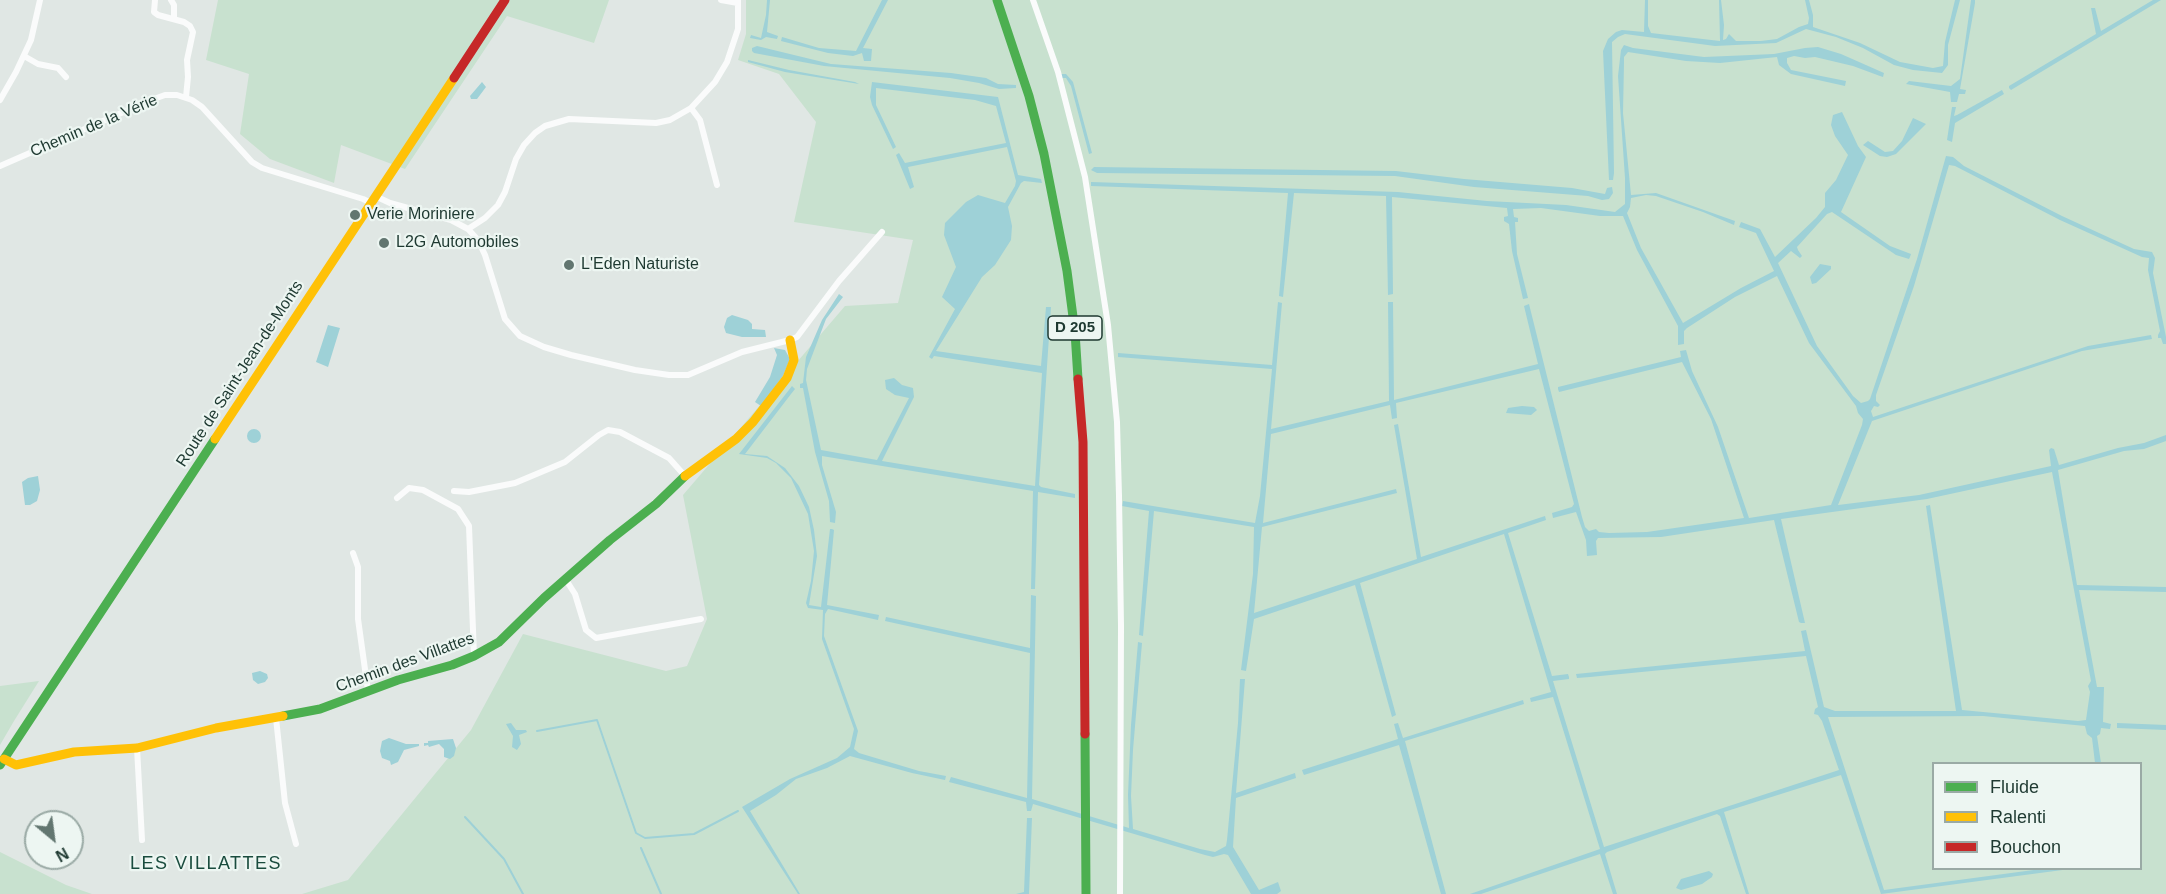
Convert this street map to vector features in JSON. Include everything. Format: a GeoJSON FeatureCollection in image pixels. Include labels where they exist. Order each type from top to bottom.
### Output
{"type":"FeatureCollection","features":[{"type":"Feature","properties":{"kind":"main road","name":"Route de Saint-Jean-de-Monts"},"geometry":{"type":"LineString","coordinates":[[2,762],[505,0]]}},
{"type":"Feature","properties":{"kind":"main road","name":"D 205"},"geometry":{"type":"LineString","coordinates":[[997,0],[1025,85],[1044,154],[1067,271],[1075,332],[1083,442],[1086,894]]}},
{"type":"Feature","properties":{"kind":"main road","name":"Chemin des Villattes"},"geometry":{"type":"LineString","coordinates":[[2,762],[16,765],[74,752],[137,748],[216,728],[320,709],[474,656],[499,642],[610,540],[656,504],[685,476],[736,439],[753,422],[787,378],[794,360],[790,340]]}},
{"type":"Feature","properties":{"kind":"street"},"geometry":{"type":"LineString","coordinates":[[0,100],[31,40],[40,0]]}},
{"type":"Feature","properties":{"kind":"street"},"geometry":{"type":"LineString","coordinates":[[155,0],[154,12],[184,22],[193,32],[187,60],[186,97],[202,107],[252,162],[262,168],[363,199],[390,203],[451,220],[468,229],[478,240],[485,255],[505,319],[520,336],[544,347],[635,370],[688,375],[742,352],[797,337],[839,281],[882,232]]}},
{"type":"Feature","properties":{"kind":"street"},"geometry":{"type":"LineString","coordinates":[[171,0],[174,5],[174,18]]}},
{"type":"Feature","properties":{"kind":"street"},"geometry":{"type":"LineString","coordinates":[[468,229],[498,206],[516,159],[524,145],[545,126],[569,119],[656,123],[670,120],[691,108],[715,82],[727,62],[738,29],[738,1],[721,0]]}},
{"type":"Feature","properties":{"kind":"street"},"geometry":{"type":"LineString","coordinates":[[1033,0],[1058,72],[1085,177],[1108,325],[1117,422],[1121,626],[1120,894]]}},
{"type":"Feature","properties":{"kind":"street"},"geometry":{"type":"LineString","coordinates":[[24,56],[38,64],[58,68],[66,77]]}},
{"type":"Feature","properties":{"kind":"street","name":"Chemin de la Vérie"},"geometry":{"type":"LineString","coordinates":[[0,166],[151,100],[165,95],[186,97]]}},
{"type":"Feature","properties":{"kind":"street"},"geometry":{"type":"LineString","coordinates":[[691,108],[700,120],[717,185]]}},
{"type":"Feature","properties":{"kind":"street"},"geometry":{"type":"LineString","coordinates":[[454,490],[469,492],[515,483],[565,462],[608,430],[620,432],[669,458],[685,476]]}},
{"type":"Feature","properties":{"kind":"street"},"geometry":{"type":"LineString","coordinates":[[397,498],[409,488],[423,490],[458,508],[469,526],[474,656]]}},
{"type":"Feature","properties":{"kind":"street"},"geometry":{"type":"LineString","coordinates":[[353,553],[358,567],[358,619],[368,692]]}},
{"type":"Feature","properties":{"kind":"street"},"geometry":{"type":"LineString","coordinates":[[566,580],[575,594],[586,630],[596,638],[701,619]]}},
{"type":"Feature","properties":{"kind":"street"},"geometry":{"type":"LineString","coordinates":[[276,718],[285,803],[296,844]]}},
{"type":"Feature","properties":{"kind":"street"},"geometry":{"type":"LineString","coordinates":[[137,748],[142,840]]}},
{"type":"Feature","properties":{"kind":"green space"},"geometry":{"type":"Polygon","coordinates":[[[218,0],[609,0],[594,43],[507,16],[405,169],[341,145],[334,183],[270,159],[240,134],[249,74],[206,60],[218,0]]]}},
{"type":"Feature","properties":{"kind":"green space"},"geometry":{"type":"Polygon","coordinates":[[[746,0],[2166,0],[2166,894],[302,894],[348,880],[471,730],[523,634],[666,671],[687,666],[707,619],[683,495],[845,306],[898,303],[913,240],[794,222],[816,122],[779,74],[738,60],[746,34],[746,0]]]}},
{"type":"Feature","properties":{"kind":"green space"},"geometry":{"type":"Polygon","coordinates":[[[39,681],[14,721],[0,745],[0,686],[39,681]]]}},
{"type":"Feature","properties":{"kind":"green space"},"geometry":{"type":"Polygon","coordinates":[[[0,852],[24,864],[24,870],[36,870],[66,885],[92,894],[0,894],[0,852]]]}},
{"type":"Feature","properties":{"kind":"water"},"geometry":{"type":"Polygon","coordinates":[[[767,0],[770,0],[767,32],[778,36],[777,39],[750,38],[751,35],[761,38],[767,0]]]}},
{"type":"Feature","properties":{"kind":"water"},"geometry":{"type":"Polygon","coordinates":[[[882,0],[888,0],[863,48],[872,49],[871,61],[864,61],[862,53],[853,56],[828,53],[781,41],[782,37],[819,48],[856,51],[882,0]]]}},
{"type":"Feature","properties":{"kind":"water"},"geometry":{"type":"Polygon","coordinates":[[[1645,0],[1648,0],[1648,26],[1651,33],[1720,41],[1719,0],[1721,0],[1723,40],[1729,34],[1736,41],[1761,41],[1777,39],[1808,24],[1805,0],[1809,0],[1813,27],[1860,43],[1900,62],[1933,68],[1943,66],[1945,42],[1955,0],[1960,0],[1948,45],[1948,65],[1942,73],[1913,70],[1894,65],[1863,48],[1836,37],[1806,29],[1776,43],[1715,46],[1625,34],[1618,37],[1612,42],[1614,173],[1613,180],[1609,180],[1603,51],[1608,39],[1616,32],[1622,30],[1644,32],[1645,0]]]}},
{"type":"Feature","properties":{"kind":"water"},"geometry":{"type":"Polygon","coordinates":[[[1971,0],[1975,0],[1975,3],[1960,89],[1966,90],[1965,94],[1959,94],[1957,102],[1951,102],[1950,92],[1906,84],[1909,81],[1951,86],[1960,79],[1971,0]]]}},
{"type":"Feature","properties":{"kind":"water"},"geometry":{"type":"Polygon","coordinates":[[[2153,0],[2161,0],[2011,90],[2009,88],[2096,34],[2091,8],[2095,8],[2101,31],[2153,0]]]}},
{"type":"Feature","properties":{"kind":"water"},"geometry":{"type":"Polygon","coordinates":[[[1624,45],[1704,57],[1774,54],[1818,47],[1841,54],[1884,73],[1883,77],[1853,66],[1815,57],[1787,58],[1791,70],[1846,81],[1845,86],[1791,74],[1779,65],[1777,57],[1720,63],[1686,61],[1628,52],[1624,57],[1623,113],[1631,195],[1656,193],[1735,221],[1734,225],[1656,196],[1631,198],[1627,213],[1641,248],[1683,323],[1774,271],[1756,233],[1739,227],[1741,222],[1760,229],[1775,257],[1825,207],[1825,193],[1836,180],[1848,155],[1835,136],[1831,125],[1833,115],[1842,112],[1858,146],[1866,157],[1841,212],[1890,246],[1911,254],[1910,257],[1909,259],[1896,255],[1832,212],[1827,214],[1797,247],[1802,256],[1800,258],[1791,251],[1778,263],[1817,346],[1853,396],[1861,403],[1870,399],[1917,259],[1946,156],[1953,157],[1964,166],[2062,216],[2134,249],[2152,252],[2155,258],[2153,273],[2166,344],[2158,338],[2160,331],[2148,270],[2149,258],[2142,257],[2060,220],[1949,165],[1914,286],[1876,395],[1876,401],[1880,405],[1874,406],[1871,411],[1873,417],[2088,346],[2151,335],[2152,339],[2082,351],[1872,421],[1838,505],[1919,495],[2051,466],[2049,450],[2051,448],[2054,449],[2059,465],[2166,435],[2166,441],[2144,449],[2124,451],[2058,470],[2077,585],[2166,587],[2166,592],[2079,590],[2097,687],[2104,687],[2103,722],[2111,724],[2110,729],[2101,728],[2097,736],[2101,762],[2095,762],[2092,738],[2087,734],[2085,726],[1983,716],[1828,717],[1884,890],[2034,870],[2062,870],[1881,894],[1841,775],[1724,812],[1749,894],[1746,894],[1720,816],[1717,814],[1607,852],[1605,854],[1617,894],[1613,894],[1600,854],[1481,894],[1470,894],[1600,849],[1553,697],[1531,702],[1530,698],[1551,692],[1504,534],[1360,583],[1396,715],[1392,717],[1355,585],[1254,619],[1246,671],[1241,670],[1253,574],[1254,527],[1154,511],[1143,636],[1139,635],[1149,511],[1122,506],[1123,501],[1255,523],[1260,496],[1272,369],[1118,357],[1118,353],[1272,365],[1278,302],[1282,303],[1271,429],[1389,401],[1388,302],[1393,302],[1394,400],[1538,364],[1524,306],[1529,304],[1582,517],[1589,531],[1596,529],[1599,532],[1609,533],[1647,532],[1744,518],[1711,419],[1682,362],[1559,392],[1558,389],[1558,387],[1681,357],[1680,351],[1686,350],[1692,371],[1718,427],[1749,518],[1831,505],[1863,419],[1856,406],[1809,343],[1777,276],[1735,297],[1687,328],[1684,331],[1684,344],[1678,345],[1678,326],[1637,250],[1623,216],[1600,216],[1541,208],[1513,209],[1514,217],[1518,218],[1518,222],[1515,222],[1517,254],[1528,298],[1523,299],[1512,251],[1509,224],[1504,221],[1504,217],[1508,216],[1507,208],[1392,197],[1393,294],[1388,295],[1386,196],[1294,193],[1283,297],[1279,296],[1288,193],[1091,186],[1091,182],[1398,192],[1487,201],[1566,205],[1615,212],[1625,204],[1618,76],[1621,50],[1624,45]],[[1539,369],[1396,403],[1397,418],[1392,419],[1390,405],[1271,434],[1263,523],[1396,489],[1397,493],[1262,527],[1254,613],[1417,559],[1394,425],[1398,424],[1421,557],[1545,516],[1546,520],[1508,533],[1552,676],[1568,674],[1569,677],[1569,679],[1553,681],[1604,847],[1839,770],[1822,721],[1818,715],[1814,714],[1818,707],[1806,656],[1590,677],[1577,678],[1576,674],[1805,651],[1801,631],[1806,630],[1824,707],[1835,711],[1956,711],[1926,506],[1930,505],[1962,710],[2086,720],[2090,692],[2088,686],[2091,681],[2052,472],[1927,499],[1781,519],[1805,623],[1799,622],[1774,520],[1661,537],[1598,538],[1596,541],[1597,555],[1587,556],[1586,540],[1576,512],[1553,518],[1552,513],[1572,507],[1574,504],[1539,369]]]}},
{"type":"Feature","properties":{"kind":"water"},"geometry":{"type":"Polygon","coordinates":[[[757,46],[831,64],[951,73],[986,78],[998,84],[1016,85],[1016,88],[999,89],[950,78],[824,66],[754,53],[752,48],[757,46]]]}},
{"type":"Feature","properties":{"kind":"water"},"geometry":{"type":"Polygon","coordinates":[[[748,60],[859,84],[785,72],[748,62],[748,60]]]}},
{"type":"Feature","properties":{"kind":"water"},"geometry":{"type":"Polygon","coordinates":[[[1061,74],[1066,74],[1073,82],[1092,153],[1089,154],[1071,86],[1061,74]]]}},
{"type":"Feature","properties":{"kind":"water"},"geometry":{"type":"Polygon","coordinates":[[[482,82],[486,87],[477,99],[471,99],[470,96],[482,82]]]}},
{"type":"Feature","properties":{"kind":"water"},"geometry":{"type":"Polygon","coordinates":[[[872,82],[998,97],[1018,175],[1041,179],[1042,183],[1024,181],[1021,183],[1008,207],[1012,226],[1011,240],[995,265],[982,277],[936,351],[1041,366],[1046,307],[1051,307],[1039,485],[1075,494],[1075,498],[1038,492],[1035,589],[1031,589],[1033,491],[822,456],[822,465],[836,512],[835,523],[830,522],[829,501],[815,452],[803,388],[800,388],[800,384],[803,383],[806,357],[822,320],[839,294],[843,297],[826,319],[807,369],[806,380],[821,450],[877,460],[909,398],[895,395],[886,389],[885,380],[894,378],[902,385],[913,388],[914,397],[882,461],[1035,486],[1042,373],[929,357],[955,309],[942,297],[956,267],[944,235],[945,223],[966,202],[978,195],[1005,203],[1016,181],[1007,147],[908,167],[914,187],[910,189],[896,155],[899,153],[905,163],[1006,143],[996,106],[975,100],[876,88],[876,105],[896,147],[893,149],[872,105],[870,97],[872,82]]]}},
{"type":"Feature","properties":{"kind":"water"},"geometry":{"type":"Polygon","coordinates":[[[2002,90],[2004,94],[1955,123],[1952,142],[1947,140],[1952,107],[1956,107],[1954,116],[2002,90]]]}},
{"type":"Feature","properties":{"kind":"water"},"geometry":{"type":"Polygon","coordinates":[[[1913,118],[1926,124],[1896,154],[1887,157],[1880,156],[1863,145],[1868,141],[1885,152],[1893,151],[1902,141],[1913,118]]]}},
{"type":"Feature","properties":{"kind":"water"},"geometry":{"type":"Polygon","coordinates":[[[1094,167],[1396,171],[1572,188],[1605,194],[1607,188],[1612,187],[1613,193],[1609,199],[1602,200],[1588,196],[1474,187],[1395,176],[1097,173],[1091,170],[1094,167]]]}},
{"type":"Feature","properties":{"kind":"water"},"geometry":{"type":"Polygon","coordinates":[[[1820,264],[1831,266],[1831,269],[1812,284],[1810,277],[1820,264]]]}},
{"type":"Feature","properties":{"kind":"water"},"geometry":{"type":"Polygon","coordinates":[[[732,315],[748,320],[752,324],[752,329],[765,330],[766,337],[742,337],[726,333],[724,327],[727,318],[732,315]]]}},
{"type":"Feature","properties":{"kind":"water"},"geometry":{"type":"Polygon","coordinates":[[[328,325],[340,328],[328,367],[316,362],[328,325]]]}},
{"type":"Feature","properties":{"kind":"water"},"geometry":{"type":"Polygon","coordinates":[[[774,348],[785,350],[790,359],[783,376],[761,406],[755,402],[770,377],[777,355],[774,348]]]}},
{"type":"Feature","properties":{"kind":"water"},"geometry":{"type":"Polygon","coordinates":[[[792,386],[795,389],[745,454],[767,456],[785,468],[799,486],[809,507],[817,556],[809,605],[821,607],[830,529],[832,529],[834,530],[827,605],[879,615],[878,620],[828,609],[825,614],[824,636],[858,731],[854,749],[859,753],[919,771],[946,776],[945,780],[850,756],[827,768],[796,779],[750,811],[800,894],[742,807],[790,779],[837,758],[850,747],[854,729],[822,639],[823,610],[808,608],[806,603],[814,551],[808,514],[791,478],[776,463],[767,458],[739,454],[792,386]]]}},
{"type":"Feature","properties":{"kind":"water"},"geometry":{"type":"Polygon","coordinates":[[[1534,407],[1537,410],[1531,415],[1506,413],[1508,408],[1534,407]]]}},
{"type":"Feature","properties":{"kind":"water"},"geometry":{"type":"Polygon","coordinates":[[[254,429],[259,431],[261,436],[259,441],[254,443],[249,441],[247,436],[249,431],[254,429]]]}},
{"type":"Feature","properties":{"kind":"water"},"geometry":{"type":"Polygon","coordinates":[[[38,476],[40,490],[37,501],[25,505],[22,482],[38,476]]]}},
{"type":"Feature","properties":{"kind":"water"},"geometry":{"type":"Polygon","coordinates":[[[1031,595],[1036,596],[1032,799],[1129,828],[1131,725],[1138,642],[1142,643],[1133,750],[1131,796],[1133,829],[1215,852],[1226,846],[1240,679],[1245,679],[1236,793],[1295,773],[1296,778],[1236,798],[1233,847],[1259,890],[1278,882],[1281,891],[1277,894],[1251,894],[1228,855],[1213,857],[1205,855],[1033,804],[1031,811],[1027,811],[1026,802],[949,782],[951,777],[1027,798],[1030,653],[885,621],[886,617],[1030,648],[1031,595]]]}},
{"type":"Feature","properties":{"kind":"water"},"geometry":{"type":"Polygon","coordinates":[[[260,671],[267,674],[268,678],[265,682],[258,684],[253,680],[252,673],[260,671]]]}},
{"type":"Feature","properties":{"kind":"water"},"geometry":{"type":"Polygon","coordinates":[[[1523,700],[1524,704],[1405,741],[1446,894],[1441,894],[1399,745],[1304,775],[1302,770],[1398,739],[1394,724],[1398,723],[1403,738],[1523,700]]]}},
{"type":"Feature","properties":{"kind":"water"},"geometry":{"type":"Polygon","coordinates":[[[511,723],[516,730],[527,732],[519,735],[521,744],[517,750],[512,747],[513,736],[506,724],[511,723]]]}},
{"type":"Feature","properties":{"kind":"water"},"geometry":{"type":"Polygon","coordinates":[[[2117,723],[2166,725],[2166,730],[2117,728],[2117,723]]]}},
{"type":"Feature","properties":{"kind":"water"},"geometry":{"type":"Polygon","coordinates":[[[389,738],[406,744],[419,744],[419,746],[404,750],[398,762],[391,765],[390,761],[382,758],[380,751],[382,741],[389,738]]]}},
{"type":"Feature","properties":{"kind":"water"},"geometry":{"type":"Polygon","coordinates":[[[453,739],[456,748],[454,756],[450,759],[444,757],[444,749],[439,744],[424,746],[424,743],[428,741],[453,739]]]}},
{"type":"Feature","properties":{"kind":"water"},"geometry":{"type":"Polygon","coordinates":[[[1027,818],[1032,818],[1029,894],[1016,894],[1024,892],[1027,818]]]}},
{"type":"Feature","properties":{"kind":"water"},"geometry":{"type":"Polygon","coordinates":[[[1709,871],[1713,874],[1712,877],[1702,884],[1681,890],[1676,888],[1681,879],[1709,871]]]}},
{"type":"Feature","properties":{"kind":"waterway"},"geometry":{"type":"LineString","coordinates":[[537,731],[597,720],[636,833],[645,838],[694,834],[738,811]]}},
{"type":"Feature","properties":{"kind":"waterway"},"geometry":{"type":"LineString","coordinates":[[465,817],[504,859],[523,894]]}},
{"type":"Feature","properties":{"kind":"waterway"},"geometry":{"type":"LineString","coordinates":[[641,848],[661,894]]}},
{"type":"Feature","properties":{"kind":"traffic: fast"},"geometry":{"type":"LineString","coordinates":[[997,0],[1029,96],[1044,154],[1067,271],[1078,379]]}},
{"type":"Feature","properties":{"kind":"traffic: fast"},"geometry":{"type":"LineString","coordinates":[[0,765],[215,439]]}},
{"type":"Feature","properties":{"kind":"traffic: fast"},"geometry":{"type":"LineString","coordinates":[[283,716],[320,709],[398,680],[452,665],[499,642],[544,598],[610,540],[656,504],[685,476]]}},
{"type":"Feature","properties":{"kind":"traffic: fast"},"geometry":{"type":"LineString","coordinates":[[1085,734],[1086,894]]}},
{"type":"Feature","properties":{"kind":"traffic: slow"},"geometry":{"type":"LineString","coordinates":[[215,439],[454,78]]}},
{"type":"Feature","properties":{"kind":"traffic: slow"},"geometry":{"type":"LineString","coordinates":[[685,476],[736,439],[753,422],[787,378],[794,360],[790,340]]}},
{"type":"Feature","properties":{"kind":"traffic: slow"},"geometry":{"type":"LineString","coordinates":[[4,759],[16,765],[74,752],[137,748],[216,728],[283,716]]}},
{"type":"Feature","properties":{"kind":"traffic: jam"},"geometry":{"type":"LineString","coordinates":[[454,78],[505,0]]}},
{"type":"Feature","properties":{"kind":"traffic: jam"},"geometry":{"type":"LineString","coordinates":[[1078,379],[1083,442],[1085,734]]}},
{"type":"Feature","properties":{"kind":"place","name":"Verie Moriniere"},"geometry":{"type":"Point","coordinates":[355,215]}},
{"type":"Feature","properties":{"kind":"place","name":"L2G Automobiles"},"geometry":{"type":"Point","coordinates":[384,243]}},
{"type":"Feature","properties":{"kind":"place","name":"L'Eden Naturiste"},"geometry":{"type":"Point","coordinates":[569,265]}},
{"type":"Feature","properties":{"kind":"district","name":"LES VILLATTES"},"geometry":{"type":"Point","coordinates":[206,864]}}]}
